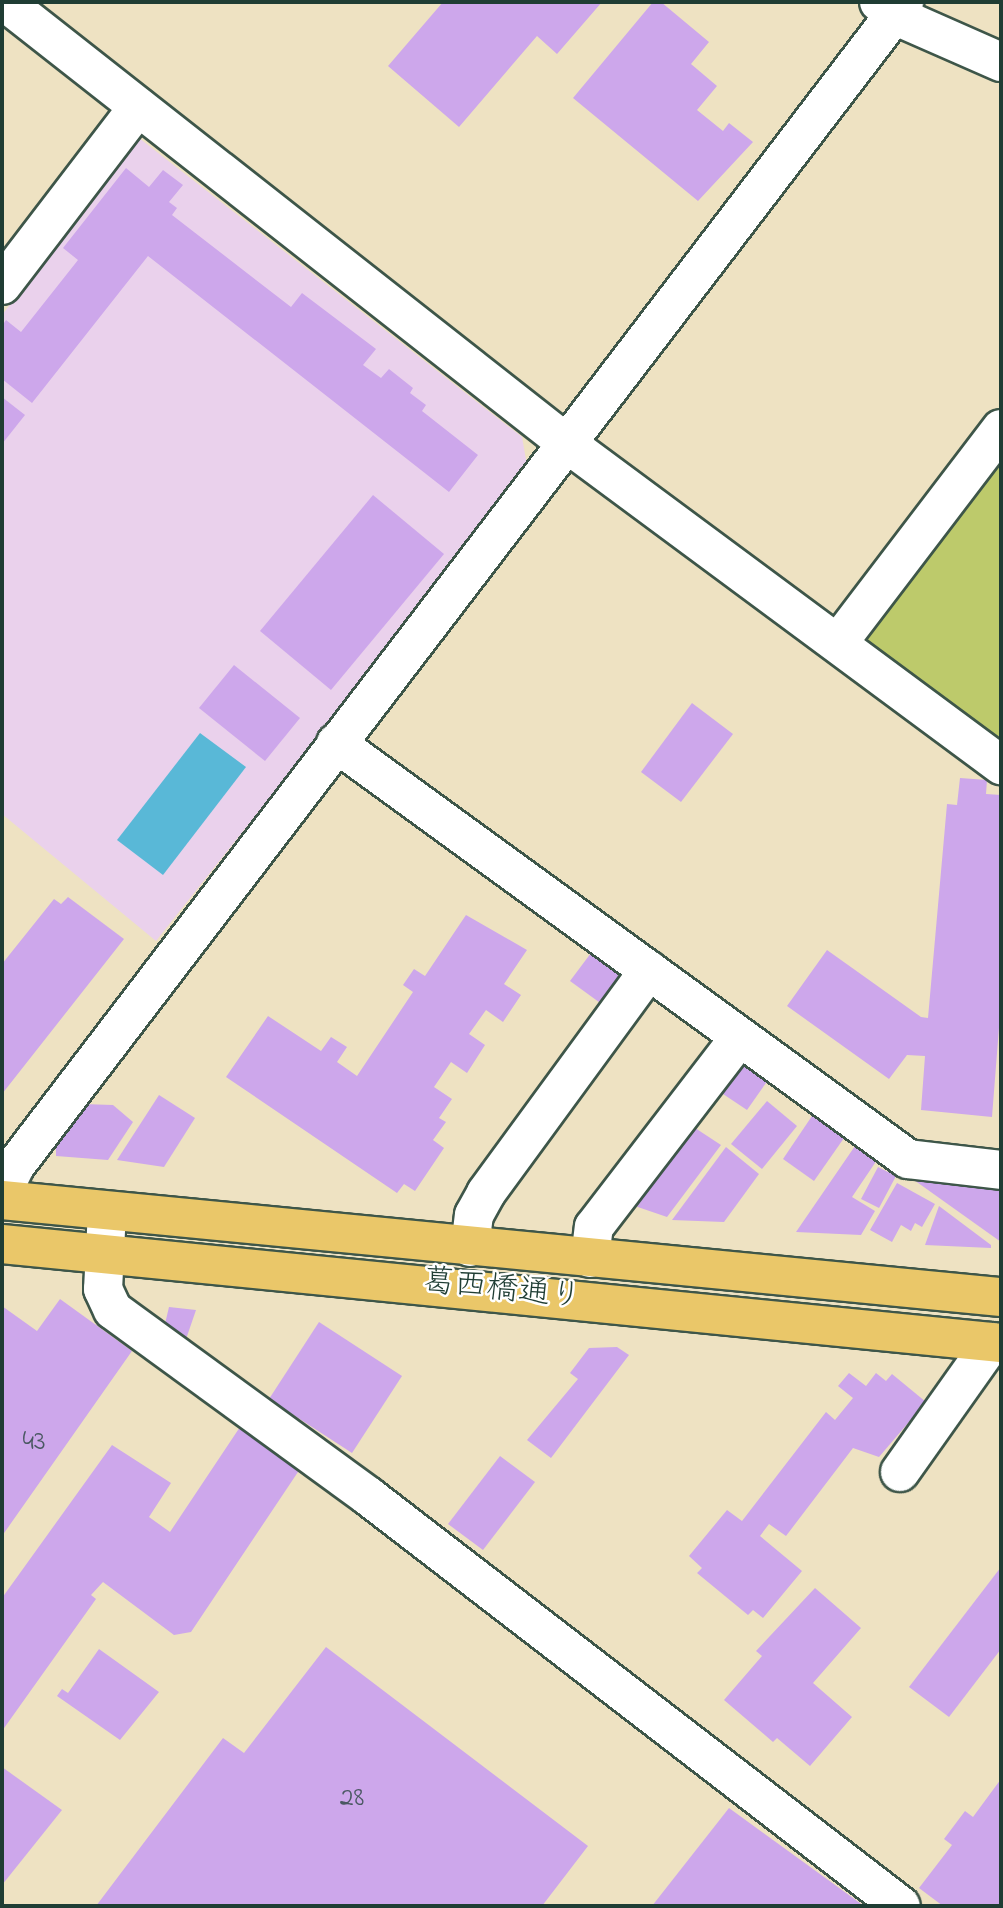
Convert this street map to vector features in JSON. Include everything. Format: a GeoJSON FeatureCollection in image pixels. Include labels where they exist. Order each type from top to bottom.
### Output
{"type":"FeatureCollection","features":[{"type":"Feature","properties":{"kind":"main road","name":"葛西橋通り"},"geometry":{"type":"LineString","coordinates":[[2,1200],[1001,1297]]}},
{"type":"Feature","properties":{"kind":"main road","name":"葛西橋通り"},"geometry":{"type":"LineString","coordinates":[[2,1244],[996,1343]]}},
{"type":"Feature","properties":{"kind":"street"},"geometry":{"type":"LineString","coordinates":[[5,2],[565,442],[1001,765]]}},
{"type":"Feature","properties":{"kind":"street"},"geometry":{"type":"LineString","coordinates":[[2,1193],[15,1166],[892,6],[1001,62]]}},
{"type":"Feature","properties":{"kind":"street"},"geometry":{"type":"LineString","coordinates":[[2,285],[138,107]]}},
{"type":"Feature","properties":{"kind":"street"},"geometry":{"type":"LineString","coordinates":[[838,643],[1001,429]]}},
{"type":"Feature","properties":{"kind":"street"},"geometry":{"type":"LineString","coordinates":[[336,743],[649,970],[738,1039],[908,1159],[1001,1170]]}},
{"type":"Feature","properties":{"kind":"street"},"geometry":{"type":"LineString","coordinates":[[470,1247],[474,1215],[486,1194],[649,970]]}},
{"type":"Feature","properties":{"kind":"street"},"geometry":{"type":"LineString","coordinates":[[590,1258],[594,1227],[738,1039]]}},
{"type":"Feature","properties":{"kind":"street"},"geometry":{"type":"LineString","coordinates":[[107,1211],[103,1289],[113,1310],[368,1496],[901,1906]]}},
{"type":"Feature","properties":{"kind":"street"},"geometry":{"type":"LineString","coordinates":[[900,1472],[996,1343]]}},
{"type":"Feature","properties":{"kind":"shaded area"},"geometry":{"type":"Polygon","coordinates":[[[139,138],[522,437],[528,471],[156,941],[2,814],[2,315],[139,138]]]}},
{"type":"Feature","properties":{"kind":"green space"},"geometry":{"type":"Polygon","coordinates":[[[1001,455],[1001,746],[857,643],[1001,455]]]}},
{"type":"Feature","properties":{"kind":"water"},"geometry":{"type":"Polygon","coordinates":[[[200,733],[246,767],[163,875],[117,840],[200,733]]]}},
{"type":"Feature","properties":{"kind":"building"},"geometry":{"type":"Polygon","coordinates":[[[443,2],[602,2],[557,54],[537,36],[459,127],[388,66],[443,2]]]}},
{"type":"Feature","properties":{"kind":"building"},"geometry":{"type":"Polygon","coordinates":[[[653,2],[661,2],[709,42],[691,64],[717,86],[697,110],[723,131],[729,123],[753,142],[698,201],[573,98],[653,2]]]}},
{"type":"Feature","properties":{"kind":"building"},"geometry":{"type":"Polygon","coordinates":[[[126,168],[149,187],[163,170],[183,185],[169,202],[177,208],[172,215],[291,307],[302,293],[376,349],[363,365],[381,378],[389,369],[413,388],[410,393],[426,405],[422,411],[478,455],[449,492],[148,256],[32,403],[2,379],[2,326],[6,320],[21,332],[78,260],[63,248],[126,168]]]}},
{"type":"Feature","properties":{"kind":"building"},"geometry":{"type":"Polygon","coordinates":[[[2,397],[25,415],[2,444],[2,397]]]}},
{"type":"Feature","properties":{"kind":"building"},"geometry":{"type":"Polygon","coordinates":[[[373,495],[444,554],[331,690],[260,631],[373,495]]]}},
{"type":"Feature","properties":{"kind":"building"},"geometry":{"type":"Polygon","coordinates":[[[234,665],[300,718],[265,761],[199,708],[234,665]]]}},
{"type":"Feature","properties":{"kind":"building"},"geometry":{"type":"Polygon","coordinates":[[[692,703],[733,734],[681,802],[641,772],[692,703]]]}},
{"type":"Feature","properties":{"kind":"building"},"geometry":{"type":"Polygon","coordinates":[[[960,778],[987,780],[986,794],[1001,795],[1001,1002],[992,1117],[921,1110],[925,1056],[907,1055],[889,1079],[787,1006],[827,950],[921,1017],[928,1018],[947,804],[957,805],[960,778]]]}},
{"type":"Feature","properties":{"kind":"building"},"geometry":{"type":"Polygon","coordinates":[[[68,897],[124,939],[2,1094],[2,964],[54,899],[61,904],[68,897]]]}},
{"type":"Feature","properties":{"kind":"building"},"geometry":{"type":"Polygon","coordinates":[[[466,915],[527,950],[504,984],[521,995],[503,1022],[486,1010],[469,1034],[485,1045],[467,1073],[451,1062],[434,1087],[452,1099],[439,1118],[446,1122],[433,1140],[444,1148],[415,1191],[404,1184],[397,1193],[226,1077],[268,1016],[321,1051],[331,1037],[347,1047],[337,1062],[357,1076],[413,992],[403,985],[414,969],[425,976],[466,915]]]}},
{"type":"Feature","properties":{"kind":"building"},"geometry":{"type":"Polygon","coordinates":[[[591,953],[618,973],[620,983],[603,1005],[570,981],[591,953]]]}},
{"type":"Feature","properties":{"kind":"building"},"geometry":{"type":"Polygon","coordinates":[[[743,1063],[768,1080],[747,1110],[717,1090],[743,1063]]]}},
{"type":"Feature","properties":{"kind":"building"},"geometry":{"type":"Polygon","coordinates":[[[159,1095],[195,1118],[164,1167],[117,1160],[159,1095]]]}},
{"type":"Feature","properties":{"kind":"building"},"geometry":{"type":"Polygon","coordinates":[[[767,1101],[797,1126],[762,1169],[731,1144],[767,1101]]]}},
{"type":"Feature","properties":{"kind":"building"},"geometry":{"type":"Polygon","coordinates":[[[82,1104],[113,1105],[133,1122],[108,1160],[56,1156],[56,1133],[82,1104]]]}},
{"type":"Feature","properties":{"kind":"building"},"geometry":{"type":"Polygon","coordinates":[[[812,1116],[844,1138],[814,1181],[783,1159],[812,1116]]]}},
{"type":"Feature","properties":{"kind":"building"},"geometry":{"type":"Polygon","coordinates":[[[689,1124],[721,1145],[667,1217],[629,1204],[689,1124]]]}},
{"type":"Feature","properties":{"kind":"building"},"geometry":{"type":"Polygon","coordinates":[[[855,1146],[877,1160],[852,1197],[875,1211],[861,1235],[796,1232],[855,1146]]]}},
{"type":"Feature","properties":{"kind":"building"},"geometry":{"type":"Polygon","coordinates":[[[726,1147],[759,1174],[724,1222],[672,1220],[726,1147]]]}},
{"type":"Feature","properties":{"kind":"building"},"geometry":{"type":"Polygon","coordinates":[[[878,1167],[896,1176],[879,1208],[861,1199],[878,1167]]]}},
{"type":"Feature","properties":{"kind":"building"},"geometry":{"type":"Polygon","coordinates":[[[914,1180],[1001,1186],[1001,1242],[914,1180]]]}},
{"type":"Feature","properties":{"kind":"building"},"geometry":{"type":"Polygon","coordinates":[[[897,1183],[935,1204],[922,1227],[915,1223],[911,1231],[901,1225],[892,1242],[870,1230],[897,1183]]]}},
{"type":"Feature","properties":{"kind":"building"},"geometry":{"type":"Polygon","coordinates":[[[939,1206],[991,1245],[991,1248],[925,1245],[939,1206]]]}},
{"type":"Feature","properties":{"kind":"building"},"geometry":{"type":"Polygon","coordinates":[[[60,1299],[132,1351],[2,1536],[2,1306],[37,1331],[60,1299]]]}},
{"type":"Feature","properties":{"kind":"building"},"geometry":{"type":"Polygon","coordinates":[[[169,1307],[196,1310],[185,1342],[164,1328],[169,1307]]]}},
{"type":"Feature","properties":{"kind":"building"},"geometry":{"type":"Polygon","coordinates":[[[319,1322],[402,1376],[352,1453],[269,1399],[319,1322]]]}},
{"type":"Feature","properties":{"kind":"building"},"geometry":{"type":"Polygon","coordinates":[[[617,1347],[629,1355],[551,1458],[527,1440],[578,1379],[570,1373],[589,1348],[617,1347]]]}},
{"type":"Feature","properties":{"kind":"building"},"geometry":{"type":"Polygon","coordinates":[[[849,1373],[866,1386],[876,1373],[886,1381],[892,1374],[926,1402],[879,1457],[853,1448],[786,1536],[769,1524],[760,1536],[802,1571],[763,1618],[753,1610],[748,1615],[697,1573],[702,1568],[689,1556],[727,1510],[742,1521],[826,1412],[835,1420],[853,1398],[838,1386],[849,1373]]]}},
{"type":"Feature","properties":{"kind":"building"},"geometry":{"type":"Polygon","coordinates":[[[240,1427],[300,1469],[191,1632],[174,1635],[103,1582],[91,1595],[96,1599],[2,1731],[2,1598],[112,1445],[171,1483],[149,1517],[170,1532],[240,1427]]]}},
{"type":"Feature","properties":{"kind":"building"},"geometry":{"type":"Polygon","coordinates":[[[500,1456],[535,1482],[483,1550],[448,1524],[500,1456]]]}},
{"type":"Feature","properties":{"kind":"building"},"geometry":{"type":"Polygon","coordinates":[[[1001,1567],[1001,1649],[949,1717],[909,1687],[1001,1567]]]}},
{"type":"Feature","properties":{"kind":"building"},"geometry":{"type":"Polygon","coordinates":[[[815,1588],[861,1628],[813,1683],[852,1717],[810,1766],[777,1738],[773,1742],[724,1700],[762,1656],[756,1651],[815,1588]]]}},
{"type":"Feature","properties":{"kind":"building"},"geometry":{"type":"Polygon","coordinates":[[[326,1647],[588,1846],[542,1906],[96,1906],[223,1738],[244,1753],[326,1647]]]}},
{"type":"Feature","properties":{"kind":"building"},"geometry":{"type":"Polygon","coordinates":[[[99,1649],[159,1692],[120,1740],[57,1696],[62,1689],[68,1693],[99,1649]]]}},
{"type":"Feature","properties":{"kind":"building"},"geometry":{"type":"Polygon","coordinates":[[[2,1767],[62,1810],[2,1885],[2,1767]]]}},
{"type":"Feature","properties":{"kind":"building"},"geometry":{"type":"Polygon","coordinates":[[[1001,1779],[1001,1906],[943,1906],[919,1888],[952,1845],[944,1839],[965,1811],[973,1817],[1001,1779]]]}},
{"type":"Feature","properties":{"kind":"building"},"geometry":{"type":"Polygon","coordinates":[[[729,1808],[864,1906],[652,1906],[729,1808]]]}}]}
